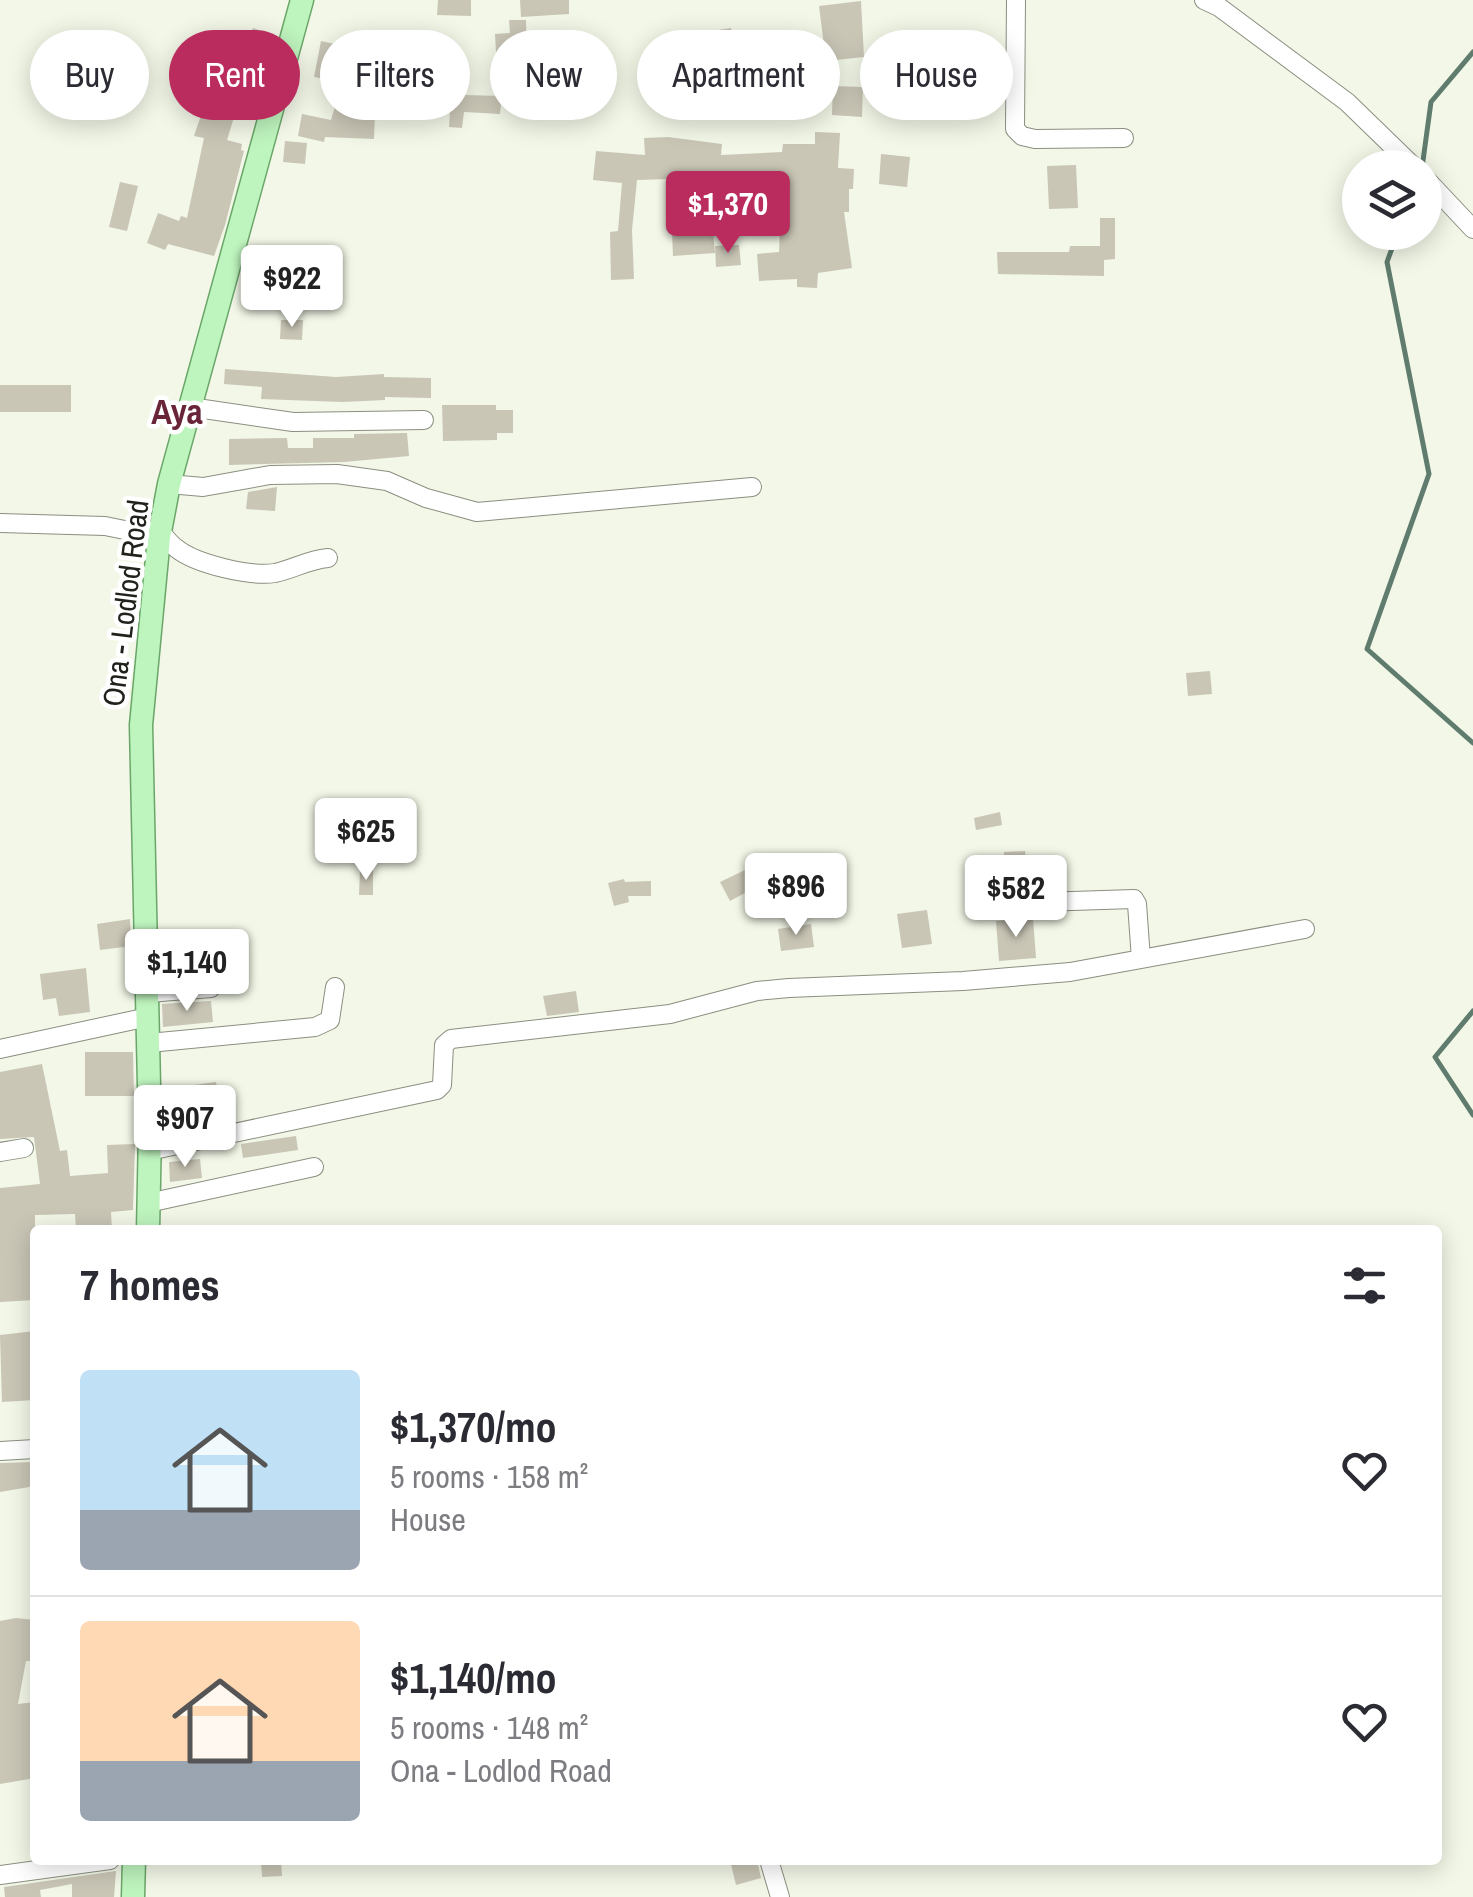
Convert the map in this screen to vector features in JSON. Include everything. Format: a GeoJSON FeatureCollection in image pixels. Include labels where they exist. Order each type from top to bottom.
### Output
{"type":"FeatureCollection","features":[{"type":"Feature","properties":{"kind":"main road","name":"Ona - Lodlod Road"},"geometry":{"type":"LineString","coordinates":[[148,1225],[149,1044],[141,724],[159,534],[169,484],[302,0]]}},
{"type":"Feature","properties":{"kind":"main road"},"geometry":{"type":"LineString","coordinates":[[133,1897],[134,1865]]}},
{"type":"Feature","properties":{"kind":"street"},"geometry":{"type":"LineString","coordinates":[[1016,0],[1015,129],[1035,140],[1124,138]]}},
{"type":"Feature","properties":{"kind":"street"},"geometry":{"type":"LineString","coordinates":[[1204,0],[1219,6],[1347,102],[1396,150]]}},
{"type":"Feature","properties":{"kind":"street"},"geometry":{"type":"LineString","coordinates":[[1442,196],[1473,228]]}},
{"type":"Feature","properties":{"kind":"street"},"geometry":{"type":"LineString","coordinates":[[190,408],[293,422],[424,420]]}},
{"type":"Feature","properties":{"kind":"street"},"geometry":{"type":"LineString","coordinates":[[169,484],[216,486],[270,474],[337,474],[387,481],[426,498],[476,512],[752,487]]}},
{"type":"Feature","properties":{"kind":"street"},"geometry":{"type":"LineString","coordinates":[[0,523],[105,526],[159,534],[196,559],[233,570],[276,572],[306,560],[328,558]]}},
{"type":"Feature","properties":{"kind":"street"},"geometry":{"type":"LineString","coordinates":[[1041,902],[1134,899],[1142,959]]}},
{"type":"Feature","properties":{"kind":"street"},"geometry":{"type":"LineString","coordinates":[[149,1151],[437,1090],[442,1085],[444,1045],[452,1038],[670,1014],[773,990],[1070,972],[1305,929]]}},
{"type":"Feature","properties":{"kind":"street"},"geometry":{"type":"LineString","coordinates":[[149,1044],[315,1027],[330,1020],[335,987]]}},
{"type":"Feature","properties":{"kind":"street"},"geometry":{"type":"LineString","coordinates":[[148,992],[211,988]]}},
{"type":"Feature","properties":{"kind":"street"},"geometry":{"type":"LineString","coordinates":[[0,1048],[148,1018]]}},
{"type":"Feature","properties":{"kind":"street"},"geometry":{"type":"LineString","coordinates":[[0,1152],[24,1148]]}},
{"type":"Feature","properties":{"kind":"street"},"geometry":{"type":"LineString","coordinates":[[148,1203],[314,1168]]}},
{"type":"Feature","properties":{"kind":"street"},"geometry":{"type":"LineString","coordinates":[[0,1451],[30,1448]]}},
{"type":"Feature","properties":{"kind":"street"},"geometry":{"type":"LineString","coordinates":[[0,1875],[73,1865]]}},
{"type":"Feature","properties":{"kind":"street"},"geometry":{"type":"LineString","coordinates":[[770,1865],[780,1897]]}},
{"type":"Feature","properties":{"kind":"building"},"geometry":{"type":"Polygon","coordinates":[[[438,0],[471,0],[471,16],[437,15],[438,0]]]}},
{"type":"Feature","properties":{"kind":"building"},"geometry":{"type":"Polygon","coordinates":[[[520,0],[569,0],[569,14],[521,17],[520,0]]]}},
{"type":"Feature","properties":{"kind":"building"},"geometry":{"type":"Polygon","coordinates":[[[861,1],[860,57],[840,60],[840,30],[822,30],[819,6],[861,1]]]}},
{"type":"Feature","properties":{"kind":"building"},"geometry":{"type":"Polygon","coordinates":[[[509,20],[526,20],[526,30],[510,30],[509,20]]]}},
{"type":"Feature","properties":{"kind":"building"},"geometry":{"type":"Polygon","coordinates":[[[320,46],[320,78],[314,77],[320,46]]]}},
{"type":"Feature","properties":{"kind":"building"},"geometry":{"type":"Polygon","coordinates":[[[840,86],[860,87],[860,117],[840,116],[840,86]]]}},
{"type":"Feature","properties":{"kind":"building"},"geometry":{"type":"Polygon","coordinates":[[[470,95],[490,96],[490,113],[470,112],[470,95]]]}},
{"type":"Feature","properties":{"kind":"building"},"geometry":{"type":"Polygon","coordinates":[[[302,114],[320,120],[375,120],[374,139],[325,137],[324,142],[298,136],[302,114]]]}},
{"type":"Feature","properties":{"kind":"building"},"geometry":{"type":"Polygon","coordinates":[[[199,120],[233,120],[227,140],[242,144],[244,151],[214,256],[168,244],[165,250],[147,243],[158,213],[179,221],[181,216],[187,218],[204,138],[194,136],[199,120]]]}},
{"type":"Feature","properties":{"kind":"building"},"geometry":{"type":"Polygon","coordinates":[[[449,120],[463,120],[462,128],[449,127],[449,120]]]}},
{"type":"Feature","properties":{"kind":"building"},"geometry":{"type":"Polygon","coordinates":[[[815,132],[840,133],[838,168],[854,169],[849,212],[844,212],[852,268],[818,273],[817,288],[797,287],[797,279],[759,281],[757,254],[779,252],[782,181],[708,184],[715,253],[673,256],[672,233],[676,233],[671,179],[637,180],[632,230],[634,279],[611,280],[610,232],[618,231],[622,183],[593,180],[596,151],[645,155],[644,138],[668,137],[722,144],[721,155],[782,152],[783,144],[815,144],[815,132]]]}},
{"type":"Feature","properties":{"kind":"building"},"geometry":{"type":"Polygon","coordinates":[[[285,141],[307,143],[305,164],[283,162],[285,141]]]}},
{"type":"Feature","properties":{"kind":"building"},"geometry":{"type":"Polygon","coordinates":[[[881,154],[910,157],[907,187],[879,184],[881,154]]]}},
{"type":"Feature","properties":{"kind":"building"},"geometry":{"type":"Polygon","coordinates":[[[1076,165],[1078,208],[1049,209],[1047,166],[1076,165]]]}},
{"type":"Feature","properties":{"kind":"building"},"geometry":{"type":"Polygon","coordinates":[[[120,182],[138,186],[127,231],[109,227],[120,182]]]}},
{"type":"Feature","properties":{"kind":"building"},"geometry":{"type":"Polygon","coordinates":[[[1100,218],[1115,218],[1115,259],[1104,260],[1104,276],[998,274],[997,252],[1069,252],[1070,246],[1100,246],[1100,218]]]}},
{"type":"Feature","properties":{"kind":"building"},"geometry":{"type":"Polygon","coordinates":[[[739,245],[741,265],[716,267],[715,246],[739,245]]]}},
{"type":"Feature","properties":{"kind":"building"},"geometry":{"type":"Polygon","coordinates":[[[281,320],[303,320],[302,340],[280,339],[281,320]]]}},
{"type":"Feature","properties":{"kind":"building"},"geometry":{"type":"Polygon","coordinates":[[[225,369],[336,377],[384,374],[431,378],[431,398],[385,397],[342,402],[261,399],[262,387],[224,384],[225,369]]]}},
{"type":"Feature","properties":{"kind":"building"},"geometry":{"type":"Polygon","coordinates":[[[0,385],[71,385],[71,412],[0,412],[0,385]]]}},
{"type":"Feature","properties":{"kind":"building"},"geometry":{"type":"Polygon","coordinates":[[[442,405],[496,405],[496,410],[513,410],[513,433],[497,433],[497,440],[443,441],[442,405]]]}},
{"type":"Feature","properties":{"kind":"building"},"geometry":{"type":"Polygon","coordinates":[[[407,433],[409,456],[229,465],[229,439],[287,438],[288,448],[313,448],[313,438],[407,433]]]}},
{"type":"Feature","properties":{"kind":"building"},"geometry":{"type":"Polygon","coordinates":[[[277,487],[275,511],[246,509],[248,492],[277,487]]]}},
{"type":"Feature","properties":{"kind":"building"},"geometry":{"type":"Polygon","coordinates":[[[1210,671],[1212,694],[1188,696],[1186,673],[1210,671]]]}},
{"type":"Feature","properties":{"kind":"building"},"geometry":{"type":"Polygon","coordinates":[[[1000,812],[1002,825],[976,830],[974,818],[1000,812]]]}},
{"type":"Feature","properties":{"kind":"building"},"geometry":{"type":"Polygon","coordinates":[[[1025,851],[1026,861],[1047,860],[1048,888],[1002,891],[1000,862],[1004,862],[1004,852],[1025,851]]]}},
{"type":"Feature","properties":{"kind":"building"},"geometry":{"type":"Polygon","coordinates":[[[360,870],[373,870],[373,895],[359,895],[360,870]]]}},
{"type":"Feature","properties":{"kind":"building"},"geometry":{"type":"Polygon","coordinates":[[[745,870],[754,888],[730,901],[720,882],[745,870]]]}},
{"type":"Feature","properties":{"kind":"building"},"geometry":{"type":"Polygon","coordinates":[[[624,879],[651,881],[651,896],[628,896],[629,902],[614,906],[608,883],[624,879]]]}},
{"type":"Feature","properties":{"kind":"building"},"geometry":{"type":"Polygon","coordinates":[[[927,910],[932,944],[902,948],[897,914],[927,910]]]}},
{"type":"Feature","properties":{"kind":"building"},"geometry":{"type":"Polygon","coordinates":[[[1033,918],[1036,958],[999,961],[996,921],[1033,918]]]}},
{"type":"Feature","properties":{"kind":"building"},"geometry":{"type":"Polygon","coordinates":[[[130,919],[131,946],[100,950],[97,924],[130,919]]]}},
{"type":"Feature","properties":{"kind":"building"},"geometry":{"type":"Polygon","coordinates":[[[811,924],[814,947],[781,951],[778,929],[811,924]]]}},
{"type":"Feature","properties":{"kind":"building"},"geometry":{"type":"Polygon","coordinates":[[[86,968],[90,1012],[59,1016],[56,998],[43,1000],[40,974],[86,968]]]}},
{"type":"Feature","properties":{"kind":"building"},"geometry":{"type":"Polygon","coordinates":[[[576,991],[579,1012],[547,1016],[543,996],[576,991]]]}},
{"type":"Feature","properties":{"kind":"building"},"geometry":{"type":"Polygon","coordinates":[[[211,1001],[213,1022],[163,1027],[162,1004],[211,1001]]]}},
{"type":"Feature","properties":{"kind":"building"},"geometry":{"type":"Polygon","coordinates":[[[85,1052],[133,1052],[134,1096],[85,1096],[85,1052]]]}},
{"type":"Feature","properties":{"kind":"building"},"geometry":{"type":"Polygon","coordinates":[[[42,1064],[60,1151],[67,1150],[70,1176],[108,1173],[107,1145],[135,1144],[133,1210],[111,1212],[112,1225],[76,1225],[75,1214],[35,1215],[35,1225],[30,1225],[30,1300],[0,1302],[0,1188],[40,1184],[34,1137],[0,1139],[0,1072],[42,1064]]]}},
{"type":"Feature","properties":{"kind":"building"},"geometry":{"type":"Polygon","coordinates":[[[216,1082],[222,1120],[177,1125],[172,1088],[216,1082]]]}},
{"type":"Feature","properties":{"kind":"building"},"geometry":{"type":"Polygon","coordinates":[[[296,1136],[298,1150],[243,1158],[241,1144],[296,1136]]]}},
{"type":"Feature","properties":{"kind":"building"},"geometry":{"type":"Polygon","coordinates":[[[200,1159],[202,1178],[170,1182],[169,1162],[200,1159]]]}},
{"type":"Feature","properties":{"kind":"building"},"geometry":{"type":"Polygon","coordinates":[[[30,1332],[30,1400],[2,1402],[0,1335],[30,1332]]]}},
{"type":"Feature","properties":{"kind":"building"},"geometry":{"type":"Polygon","coordinates":[[[30,1462],[30,1487],[0,1492],[0,1463],[30,1462]]]}},
{"type":"Feature","properties":{"kind":"building"},"geometry":{"type":"Polygon","coordinates":[[[30,1619],[30,1661],[26,1661],[18,1704],[30,1703],[30,1779],[0,1784],[0,1621],[30,1619]]]}},
{"type":"Feature","properties":{"kind":"building"},"geometry":{"type":"Polygon","coordinates":[[[261,1865],[281,1865],[282,1876],[262,1877],[261,1865]]]}},
{"type":"Feature","properties":{"kind":"building"},"geometry":{"type":"Polygon","coordinates":[[[731,1865],[758,1865],[761,1878],[736,1885],[731,1865]]]}},
{"type":"Feature","properties":{"kind":"building"},"geometry":{"type":"Polygon","coordinates":[[[116,1871],[114,1897],[72,1897],[72,1884],[40,1890],[41,1897],[5,1897],[4,1887],[116,1871]]]}},
{"type":"Feature","properties":{"kind":"waterway"},"geometry":{"type":"LineString","coordinates":[[1424,150],[1431,102],[1473,52]]}},
{"type":"Feature","properties":{"kind":"waterway"},"geometry":{"type":"LineString","coordinates":[[1391,250],[1387,262],[1429,474],[1367,649],[1473,743]]}},
{"type":"Feature","properties":{"kind":"waterway"},"geometry":{"type":"LineString","coordinates":[[1473,1011],[1435,1057],[1473,1115]]}},
{"type":"Feature","properties":{"kind":"district","name":"Aya"},"geometry":{"type":"Point","coordinates":[177,411]}}]}
